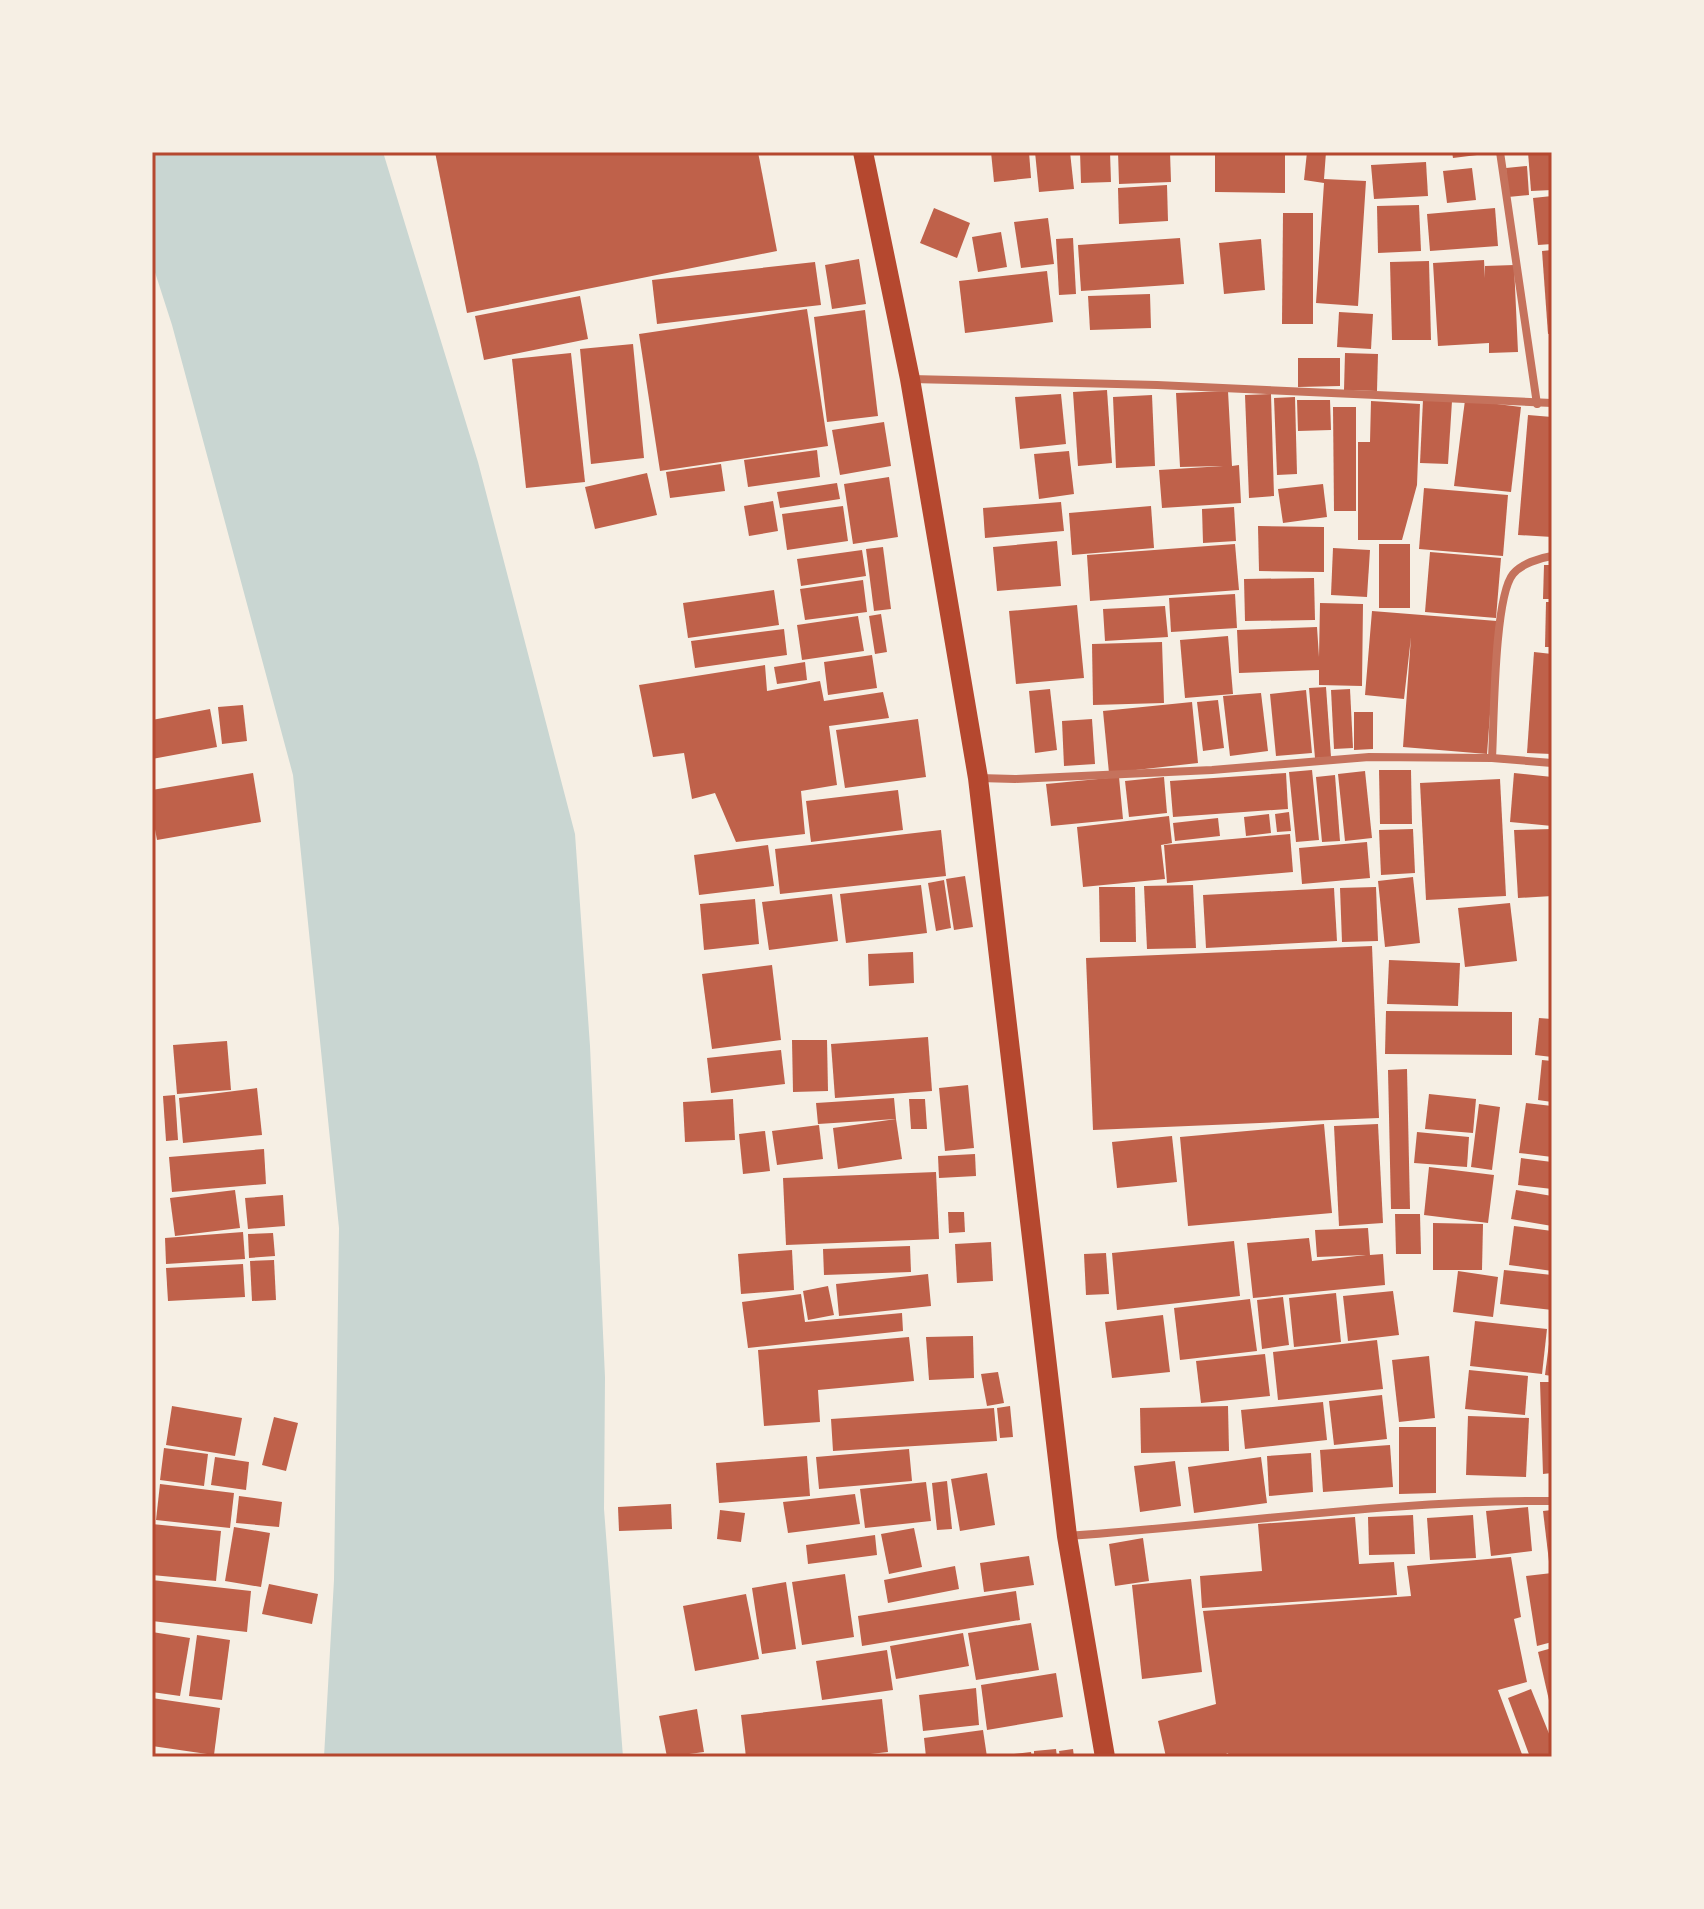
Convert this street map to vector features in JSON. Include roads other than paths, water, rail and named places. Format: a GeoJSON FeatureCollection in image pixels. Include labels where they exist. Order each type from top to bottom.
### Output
{"type":"FeatureCollection","features":[{"type":"Feature","properties":{"kind":"main road"},"geometry":{"type":"LineString","coordinates":[[863,152],[910,379],[978,778],[1067,1536],[1105,1757]]}},
{"type":"Feature","properties":{"kind":"street"},"geometry":{"type":"LineString","coordinates":[[1500,152],[1537,404]]}},
{"type":"Feature","properties":{"kind":"street"},"geometry":{"type":"LineString","coordinates":[[910,379],[1376,393],[1552,403]]}},
{"type":"Feature","properties":{"kind":"street"},"geometry":{"type":"LineString","coordinates":[[1492,758],[1500,611],[1512,575],[1528,563],[1552,556]]}},
{"type":"Feature","properties":{"kind":"street"},"geometry":{"type":"LineString","coordinates":[[978,778],[1212,770],[1369,757],[1492,758],[1552,763]]}},
{"type":"Feature","properties":{"kind":"street"},"geometry":{"type":"LineString","coordinates":[[1067,1536],[1318,1514],[1506,1501],[1552,1501]]}}]}
